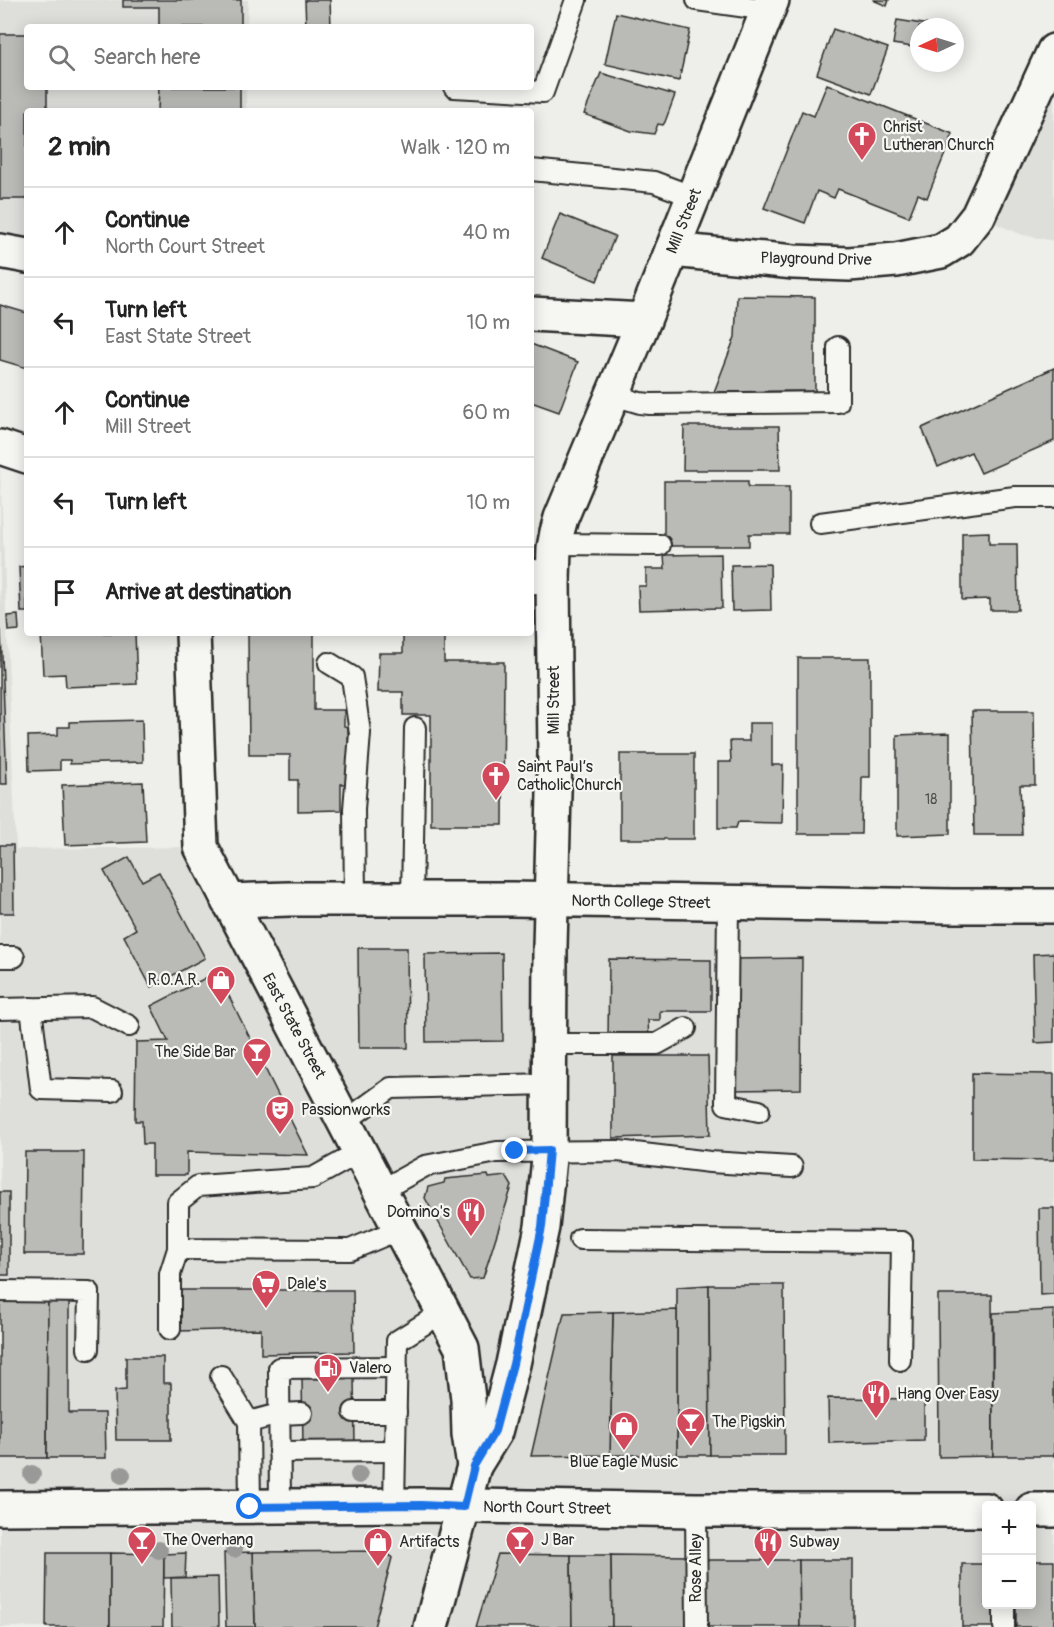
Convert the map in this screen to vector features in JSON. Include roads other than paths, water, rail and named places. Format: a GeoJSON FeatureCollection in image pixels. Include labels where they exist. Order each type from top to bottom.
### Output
{"type":"FeatureCollection","features":[{"type":"Feature","properties":{"kind":"street","name":"Mill Street"},"geometry":{"type":"LineString","coordinates":[[474,1466],[495,1431],[513,1364],[542,1227],[549,1150],[555,754],[542,578],[555,544],[561,518],[644,320],[770,5]]}},
{"type":"Feature","properties":{"kind":"street","name":"Playground Drive"},"geometry":{"type":"LineString","coordinates":[[672,250],[794,262],[849,264],[896,260],[941,251],[959,240],[978,216],[1054,51]]}},
{"type":"Feature","properties":{"kind":"street"},"geometry":{"type":"LineString","coordinates":[[0,251],[24,255]]}},
{"type":"Feature","properties":{"kind":"street"},"geometry":{"type":"LineString","coordinates":[[534,314],[644,320]]}},
{"type":"Feature","properties":{"kind":"street"},"geometry":{"type":"LineString","coordinates":[[0,447],[24,455]]}},
{"type":"Feature","properties":{"kind":"street","name":"East State Street"},"geometry":{"type":"LineString","coordinates":[[193,636],[201,847],[462,1348],[474,1466],[431,1627]]}},
{"type":"Feature","properties":{"kind":"street","name":"North College Street"},"geometry":{"type":"LineString","coordinates":[[228,901],[511,899],[1054,906]]}},
{"type":"Feature","properties":{"kind":"street","name":"North Court Street"},"geometry":{"type":"LineString","coordinates":[[0,1508],[394,1506],[696,1510],[982,1510]]}},
{"type":"Feature","properties":{"kind":"street"},"geometry":{"type":"LineString","coordinates":[[1036,1510],[1054,1510]]}},
{"type":"Feature","properties":{"kind":"lane"},"geometry":{"type":"LineString","coordinates":[[507,90],[543,92],[576,0]]}},
{"type":"Feature","properties":{"kind":"lane"},"geometry":{"type":"LineString","coordinates":[[697,0],[770,5]]}},
{"type":"Feature","properties":{"kind":"lane"},"geometry":{"type":"LineString","coordinates":[[534,170],[654,182],[694,197]]}},
{"type":"Feature","properties":{"kind":"lane"},"geometry":{"type":"LineString","coordinates":[[613,395],[650,404],[838,402],[838,347]]}},
{"type":"Feature","properties":{"kind":"lane"},"geometry":{"type":"LineString","coordinates":[[820,523],[1015,497],[1054,497]]}},
{"type":"Feature","properties":{"kind":"lane"},"geometry":{"type":"LineString","coordinates":[[555,544],[660,544]]}},
{"type":"Feature","properties":{"kind":"lane"},"geometry":{"type":"LineString","coordinates":[[329,663],[352,677],[360,733],[354,808],[355,899]]}},
{"type":"Feature","properties":{"kind":"lane"},"geometry":{"type":"LineString","coordinates":[[412,899],[415,728]]}},
{"type":"Feature","properties":{"kind":"lane"},"geometry":{"type":"LineString","coordinates":[[728,903],[726,1104],[759,1111]]}},
{"type":"Feature","properties":{"kind":"lane"},"geometry":{"type":"LineString","coordinates":[[0,1009],[92,1007],[129,1026]]}},
{"type":"Feature","properties":{"kind":"lane"},"geometry":{"type":"LineString","coordinates":[[31,1008],[41,1089],[112,1091]]}},
{"type":"Feature","properties":{"kind":"lane"},"geometry":{"type":"LineString","coordinates":[[550,1044],[657,1044],[686,1028]]}},
{"type":"Feature","properties":{"kind":"lane"},"geometry":{"type":"LineString","coordinates":[[344,1122],[391,1088],[550,1084]]}},
{"type":"Feature","properties":{"kind":"lane"},"geometry":{"type":"LineString","coordinates":[[380,1191],[425,1166],[497,1152],[618,1151],[710,1162],[792,1167]]}},
{"type":"Feature","properties":{"kind":"lane"},"geometry":{"type":"LineString","coordinates":[[170,1329],[170,1274],[178,1249],[178,1202],[198,1186],[313,1178],[360,1152]]}},
{"type":"Feature","properties":{"kind":"lane"},"geometry":{"type":"LineString","coordinates":[[178,1249],[350,1250],[400,1229]]}},
{"type":"Feature","properties":{"kind":"lane"},"geometry":{"type":"LineString","coordinates":[[580,1239],[902,1242],[900,1360]]}},
{"type":"Feature","properties":{"kind":"lane"},"geometry":{"type":"LineString","coordinates":[[0,1291],[89,1292],[88,1349]]}},
{"type":"Feature","properties":{"kind":"lane"},"geometry":{"type":"LineString","coordinates":[[394,1506],[397,1341],[443,1312]]}},
{"type":"Feature","properties":{"kind":"lane"},"geometry":{"type":"LineString","coordinates":[[265,1507],[279,1452],[279,1368],[397,1367]]}},
{"type":"Feature","properties":{"kind":"lane"},"geometry":{"type":"LineString","coordinates":[[221,1376],[249,1422],[265,1507]]}},
{"type":"Feature","properties":{"kind":"lane"},"geometry":{"type":"LineString","coordinates":[[354,1412],[396,1412]]}},
{"type":"Feature","properties":{"kind":"lane"},"geometry":{"type":"LineString","coordinates":[[249,1422],[279,1414],[302,1413]]}},
{"type":"Feature","properties":{"kind":"lane"},"geometry":{"type":"LineString","coordinates":[[279,1452],[395,1451]]}},
{"type":"Feature","properties":{"kind":"lane","name":"Rose Alley"},"geometry":{"type":"LineString","coordinates":[[696,1510],[696,1627]]}},
{"type":"Feature","properties":{"kind":"lane"},"geometry":{"type":"LineString","coordinates":[[1004,1609],[1004,1627]]}},
{"type":"Feature","properties":{"kind":"place","name":"Christ Lutheran Church"},"geometry":{"type":"Point","coordinates":[862,162]}},
{"type":"Feature","properties":{"kind":"place","name":"Saint Paul’s Catholic Church"},"geometry":{"type":"Point","coordinates":[496,802]}},
{"type":"Feature","properties":{"kind":"place","name":"R.O.A.R."},"geometry":{"type":"Point","coordinates":[221,1006]}},
{"type":"Feature","properties":{"kind":"place","name":"The Side Bar"},"geometry":{"type":"Point","coordinates":[257,1078]}},
{"type":"Feature","properties":{"kind":"place","name":"Passionworks"},"geometry":{"type":"Point","coordinates":[280,1136]}},
{"type":"Feature","properties":{"kind":"place","name":"Domino's"},"geometry":{"type":"Point","coordinates":[471,1238]}},
{"type":"Feature","properties":{"kind":"place","name":"Dale's"},"geometry":{"type":"Point","coordinates":[266,1310]}},
{"type":"Feature","properties":{"kind":"place","name":"Valero"},"geometry":{"type":"Point","coordinates":[328,1394]}},
{"type":"Feature","properties":{"kind":"place","name":"Hang Over Easy"},"geometry":{"type":"Point","coordinates":[876,1420]}},
{"type":"Feature","properties":{"kind":"place","name":"The Pigskin"},"geometry":{"type":"Point","coordinates":[691,1448]}},
{"type":"Feature","properties":{"kind":"place","name":"Blue Eagle Music"},"geometry":{"type":"Point","coordinates":[624,1452]}},
{"type":"Feature","properties":{"kind":"place","name":"The Overhang"},"geometry":{"type":"Point","coordinates":[142,1566]}},
{"type":"Feature","properties":{"kind":"place","name":"J Bar"},"geometry":{"type":"Point","coordinates":[520,1566]}},
{"type":"Feature","properties":{"kind":"place","name":"Artifacts"},"geometry":{"type":"Point","coordinates":[378,1568]}},
{"type":"Feature","properties":{"kind":"place","name":"Subway"},"geometry":{"type":"Point","coordinates":[768,1568]}}]}
